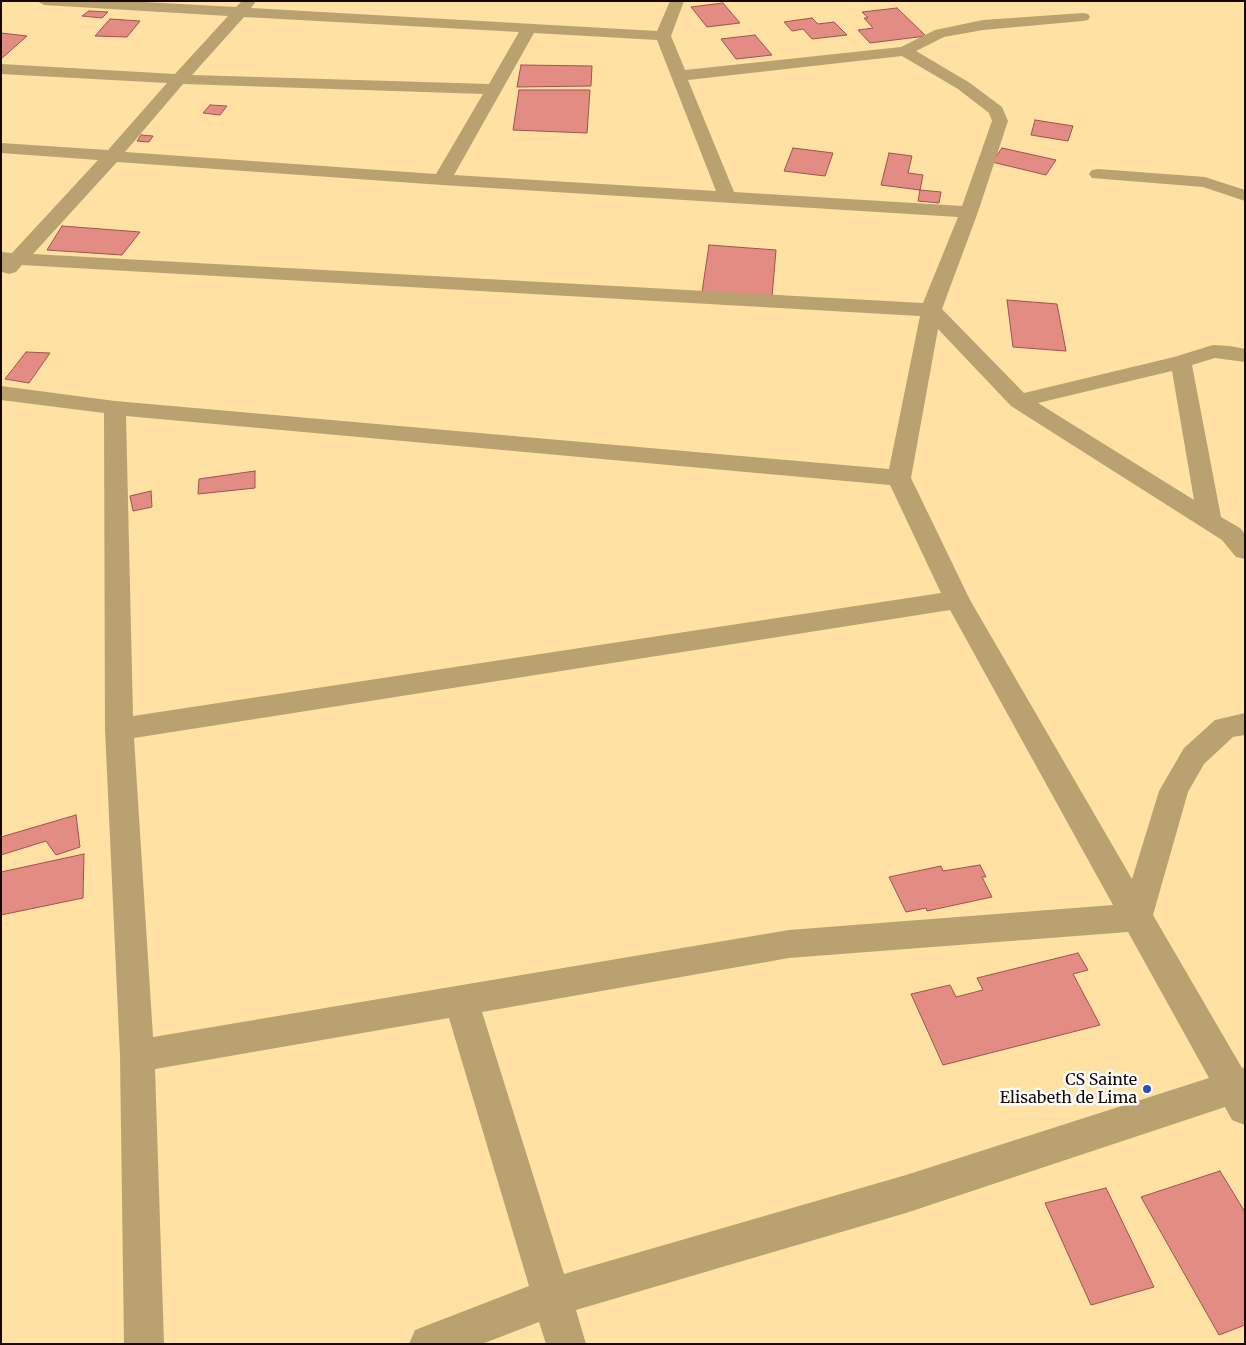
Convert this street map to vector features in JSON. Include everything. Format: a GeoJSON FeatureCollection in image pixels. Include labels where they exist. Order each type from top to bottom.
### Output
{"type":"FeatureCollection","features":[{"type":"Feature","properties":{"kind":"street"},"geometry":{"type":"LineString","coordinates":[[44,1],[246,6],[368,19],[663,36]]}},
{"type":"Feature","properties":{"kind":"street"},"geometry":{"type":"LineString","coordinates":[[676,1],[663,36],[727,197]]}},
{"type":"Feature","properties":{"kind":"street"},"geometry":{"type":"LineString","coordinates":[[1,277],[9,258],[113,155],[246,6]]}},
{"type":"Feature","properties":{"kind":"street"},"geometry":{"type":"LineString","coordinates":[[368,19],[379,7]]}},
{"type":"Feature","properties":{"kind":"street"},"geometry":{"type":"LineString","coordinates":[[678,76],[906,51],[940,34],[983,25],[1083,17]]}},
{"type":"Feature","properties":{"kind":"street"},"geometry":{"type":"LineString","coordinates":[[442,180],[529,28]]}},
{"type":"Feature","properties":{"kind":"street"},"geometry":{"type":"LineString","coordinates":[[429,1344],[552,1297],[906,1194],[1241,1093],[1136,917],[957,600],[899,478],[931,310],[969,212],[1000,121],[996,111],[964,86],[906,51]]}},
{"type":"Feature","properties":{"kind":"street"},"geometry":{"type":"LineString","coordinates":[[1,69],[179,79],[495,89]]}},
{"type":"Feature","properties":{"kind":"street"},"geometry":{"type":"LineString","coordinates":[[1,148],[442,180],[969,212]]}},
{"type":"Feature","properties":{"kind":"street"},"geometry":{"type":"LineString","coordinates":[[1098,174],[1205,182],[1245,196]]}},
{"type":"Feature","properties":{"kind":"street"},"geometry":{"type":"LineString","coordinates":[[9,258],[931,310],[1020,401],[1210,521],[1240,537]]}},
{"type":"Feature","properties":{"kind":"street"},"geometry":{"type":"LineString","coordinates":[[1020,401],[1181,362],[1213,351],[1230,352],[1245,356]]}},
{"type":"Feature","properties":{"kind":"street"},"geometry":{"type":"LineString","coordinates":[[1181,362],[1210,521]]}},
{"type":"Feature","properties":{"kind":"street"},"geometry":{"type":"LineString","coordinates":[[1,393],[115,408],[899,478]]}},
{"type":"Feature","properties":{"kind":"street"},"geometry":{"type":"LineString","coordinates":[[115,408],[119,729],[137,1056],[144,1344]]}},
{"type":"Feature","properties":{"kind":"street"},"geometry":{"type":"LineString","coordinates":[[119,729],[957,600]]}},
{"type":"Feature","properties":{"kind":"street"},"geometry":{"type":"LineString","coordinates":[[1136,917],[1174,791],[1194,756],[1225,728],[1245,724]]}},
{"type":"Feature","properties":{"kind":"street"},"geometry":{"type":"LineString","coordinates":[[137,1056],[789,944],[1136,917]]}},
{"type":"Feature","properties":{"kind":"street"},"geometry":{"type":"LineString","coordinates":[[461,1000],[566,1344]]}},
{"type":"Feature","properties":{"kind":"building"},"geometry":{"type":"Polygon","coordinates":[[[723,3],[740,23],[707,27],[691,7],[723,3]]]}},
{"type":"Feature","properties":{"kind":"building"},"geometry":{"type":"Polygon","coordinates":[[[897,8],[926,36],[870,43],[858,30],[873,28],[864,18],[868,18],[862,12],[897,8]]]}},
{"type":"Feature","properties":{"kind":"building"},"geometry":{"type":"Polygon","coordinates":[[[89,11],[108,12],[102,18],[82,16],[89,11]]]}},
{"type":"Feature","properties":{"kind":"building"},"geometry":{"type":"Polygon","coordinates":[[[812,18],[818,24],[834,22],[847,35],[812,39],[803,29],[792,31],[784,22],[812,18]]]}},
{"type":"Feature","properties":{"kind":"building"},"geometry":{"type":"Polygon","coordinates":[[[110,19],[140,21],[127,37],[95,36],[110,19]]]}},
{"type":"Feature","properties":{"kind":"building"},"geometry":{"type":"Polygon","coordinates":[[[1,33],[27,36],[1,59],[1,33]]]}},
{"type":"Feature","properties":{"kind":"building"},"geometry":{"type":"Polygon","coordinates":[[[755,35],[772,55],[736,59],[721,39],[755,35]]]}},
{"type":"Feature","properties":{"kind":"building"},"geometry":{"type":"Polygon","coordinates":[[[521,65],[592,66],[591,86],[517,87],[521,65]]]}},
{"type":"Feature","properties":{"kind":"building"},"geometry":{"type":"Polygon","coordinates":[[[519,90],[590,90],[587,133],[513,130],[519,90]]]}},
{"type":"Feature","properties":{"kind":"building"},"geometry":{"type":"Polygon","coordinates":[[[210,105],[227,106],[220,115],[203,113],[210,105]]]}},
{"type":"Feature","properties":{"kind":"building"},"geometry":{"type":"Polygon","coordinates":[[[1035,120],[1073,126],[1068,141],[1031,135],[1035,120]]]}},
{"type":"Feature","properties":{"kind":"building"},"geometry":{"type":"Polygon","coordinates":[[[141,135],[153,136],[149,142],[137,141],[141,135]]]}},
{"type":"Feature","properties":{"kind":"building"},"geometry":{"type":"Polygon","coordinates":[[[793,148],[833,153],[825,176],[784,171],[793,148]]]}},
{"type":"Feature","properties":{"kind":"building"},"geometry":{"type":"Polygon","coordinates":[[[1002,148],[1056,160],[1046,175],[992,162],[1002,148]]]}},
{"type":"Feature","properties":{"kind":"building"},"geometry":{"type":"Polygon","coordinates":[[[889,153],[912,156],[908,173],[923,175],[920,190],[881,185],[889,153]]]}},
{"type":"Feature","properties":{"kind":"building"},"geometry":{"type":"Polygon","coordinates":[[[920,190],[941,192],[939,203],[918,201],[920,190]]]}},
{"type":"Feature","properties":{"kind":"building"},"geometry":{"type":"Polygon","coordinates":[[[62,226],[140,232],[122,255],[47,250],[62,226]]]}},
{"type":"Feature","properties":{"kind":"building"},"geometry":{"type":"Polygon","coordinates":[[[709,245],[776,250],[772,297],[702,292],[709,245]]]}},
{"type":"Feature","properties":{"kind":"building"},"geometry":{"type":"Polygon","coordinates":[[[1007,300],[1057,304],[1066,351],[1013,347],[1007,300]]]}},
{"type":"Feature","properties":{"kind":"building"},"geometry":{"type":"Polygon","coordinates":[[[26,352],[50,353],[29,383],[5,379],[26,352]]]}},
{"type":"Feature","properties":{"kind":"building"},"geometry":{"type":"Polygon","coordinates":[[[255,471],[255,488],[198,494],[199,479],[255,471]]]}},
{"type":"Feature","properties":{"kind":"building"},"geometry":{"type":"Polygon","coordinates":[[[151,491],[152,507],[133,511],[130,496],[151,491]]]}},
{"type":"Feature","properties":{"kind":"building"},"geometry":{"type":"Polygon","coordinates":[[[76,815],[80,847],[56,855],[46,841],[1,855],[1,837],[76,815]]]}},
{"type":"Feature","properties":{"kind":"building"},"geometry":{"type":"Polygon","coordinates":[[[84,854],[83,898],[1,915],[1,872],[84,854]]]}},
{"type":"Feature","properties":{"kind":"building"},"geometry":{"type":"Polygon","coordinates":[[[980,865],[986,877],[982,877],[992,897],[927,911],[926,908],[906,912],[889,877],[941,866],[943,871],[980,865]]]}},
{"type":"Feature","properties":{"kind":"building"},"geometry":{"type":"Polygon","coordinates":[[[1078,953],[1088,970],[1073,974],[1100,1025],[943,1065],[911,994],[950,985],[956,997],[983,990],[977,978],[1078,953]]]}},
{"type":"Feature","properties":{"kind":"building"},"geometry":{"type":"Polygon","coordinates":[[[1220,1171],[1245,1212],[1245,1325],[1219,1335],[1141,1197],[1220,1171]]]}},
{"type":"Feature","properties":{"kind":"building"},"geometry":{"type":"Polygon","coordinates":[[[1106,1188],[1154,1287],[1091,1305],[1045,1203],[1106,1188]]]}},
{"type":"Feature","properties":{"kind":"place","name":"CS Sainte Elisabeth de Lima"},"geometry":{"type":"Point","coordinates":[1147,1089]}}]}
